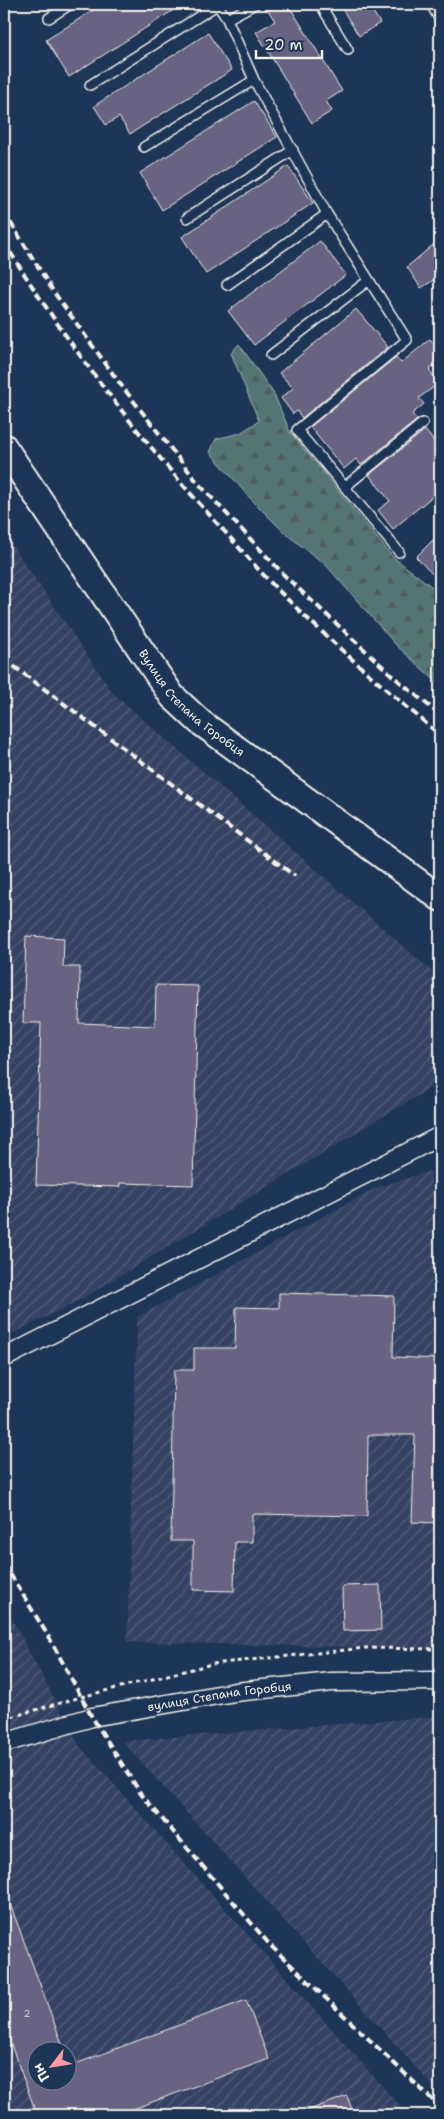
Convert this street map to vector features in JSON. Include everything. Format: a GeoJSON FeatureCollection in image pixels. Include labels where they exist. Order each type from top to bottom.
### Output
{"type":"FeatureCollection","features":[{"type":"Feature","properties":{"kind":"street","name":"Вулиця Степана Горобця"},"geometry":{"type":"LineString","coordinates":[[4,447],[172,696],[200,722],[440,898]]}},
{"type":"Feature","properties":{"kind":"street"},"geometry":{"type":"LineString","coordinates":[[4,1358],[440,1136]]}},
{"type":"Feature","properties":{"kind":"street","name":"вулиця Степана Горобця"},"geometry":{"type":"LineString","coordinates":[[4,1743],[92,1717],[235,1692],[332,1682],[440,1680]]}},
{"type":"Feature","properties":{"kind":"lane"},"geometry":{"type":"LineString","coordinates":[[49,18],[71,4]]}},
{"type":"Feature","properties":{"kind":"lane"},"geometry":{"type":"LineString","coordinates":[[90,85],[217,4],[227,19],[254,80],[327,214],[407,340],[297,430],[346,486],[399,552]]}},
{"type":"Feature","properties":{"kind":"lane"},"geometry":{"type":"LineString","coordinates":[[227,19],[255,4]]}},
{"type":"Feature","properties":{"kind":"lane"},"geometry":{"type":"LineString","coordinates":[[320,4],[348,50]]}},
{"type":"Feature","properties":{"kind":"lane"},"geometry":{"type":"LineString","coordinates":[[431,4],[440,20]]}},
{"type":"Feature","properties":{"kind":"lane"},"geometry":{"type":"LineString","coordinates":[[144,147],[254,80]]}},
{"type":"Feature","properties":{"kind":"lane"},"geometry":{"type":"LineString","coordinates":[[186,218],[293,150]]}},
{"type":"Feature","properties":{"kind":"lane"},"geometry":{"type":"LineString","coordinates":[[227,285],[327,214]]}},
{"type":"Feature","properties":{"kind":"lane"},"geometry":{"type":"LineString","coordinates":[[271,355],[369,280]]}},
{"type":"Feature","properties":{"kind":"lane"},"geometry":{"type":"LineString","coordinates":[[346,486],[422,423]]}},
{"type":"Feature","properties":{"kind":"path"},"geometry":{"type":"LineString","coordinates":[[4,1720],[81,1697],[212,1664],[365,1648],[440,1649]]}},
{"type":"Feature","properties":{"kind":"shaded area"},"geometry":{"type":"Polygon","coordinates":[[[4,533],[113,693],[440,978],[440,1082],[82,1299],[4,1338],[4,533]]]}},
{"type":"Feature","properties":{"kind":"shaded area"},"geometry":{"type":"Polygon","coordinates":[[[440,1168],[440,1649],[127,1642],[137,1317],[378,1187],[440,1168]]]}},
{"type":"Feature","properties":{"kind":"shaded area"},"geometry":{"type":"Polygon","coordinates":[[[4,1604],[79,1745],[408,2115],[4,2115],[4,1604]]]}},
{"type":"Feature","properties":{"kind":"shaded area"},"geometry":{"type":"Polygon","coordinates":[[[440,1716],[440,2094],[122,1741],[440,1716]]]}},
{"type":"Feature","properties":{"kind":"green space"},"geometry":{"type":"Polygon","coordinates":[[[239,344],[274,394],[290,432],[393,557],[440,593],[440,685],[396,645],[326,565],[286,534],[249,497],[210,452],[216,439],[240,433],[259,421],[231,353],[239,344]]]}},
{"type":"Feature","properties":{"kind":"building"},"geometry":{"type":"Polygon","coordinates":[[[103,4],[183,4],[69,77],[46,40],[103,4]]]}},
{"type":"Feature","properties":{"kind":"building"},"geometry":{"type":"Polygon","coordinates":[[[277,4],[288,4],[342,91],[326,101],[332,111],[312,123],[256,32],[275,21],[268,10],[277,4]]]}},
{"type":"Feature","properties":{"kind":"building"},"geometry":{"type":"Polygon","coordinates":[[[339,4],[368,4],[380,23],[359,36],[339,4]]]}},
{"type":"Feature","properties":{"kind":"building"},"geometry":{"type":"Polygon","coordinates":[[[208,33],[232,70],[130,134],[119,117],[106,125],[94,106],[208,33]]]}},
{"type":"Feature","properties":{"kind":"building"},"geometry":{"type":"Polygon","coordinates":[[[254,101],[277,137],[162,210],[140,173],[254,101]]]}},
{"type":"Feature","properties":{"kind":"building"},"geometry":{"type":"Polygon","coordinates":[[[288,166],[313,203],[206,274],[182,237],[288,166]]]}},
{"type":"Feature","properties":{"kind":"building"},"geometry":{"type":"Polygon","coordinates":[[[440,239],[440,276],[421,288],[407,267],[440,239]]]}},
{"type":"Feature","properties":{"kind":"building"},"geometry":{"type":"Polygon","coordinates":[[[320,241],[346,275],[254,345],[228,311],[320,241]]]}},
{"type":"Feature","properties":{"kind":"building"},"geometry":{"type":"Polygon","coordinates":[[[356,309],[388,347],[302,418],[297,411],[293,414],[281,398],[293,388],[279,373],[356,309]]]}},
{"type":"Feature","properties":{"kind":"building"},"geometry":{"type":"Polygon","coordinates":[[[430,339],[440,352],[440,361],[429,370],[439,383],[419,398],[424,404],[412,414],[417,420],[361,465],[356,459],[344,469],[310,427],[396,357],[401,363],[430,339]]]}},
{"type":"Feature","properties":{"kind":"building"},"geometry":{"type":"Polygon","coordinates":[[[425,430],[440,449],[440,490],[393,529],[378,510],[390,501],[369,475],[425,430]]]}},
{"type":"Feature","properties":{"kind":"building"},"geometry":{"type":"Polygon","coordinates":[[[440,533],[440,582],[416,557],[440,533]]]}},
{"type":"Feature","properties":{"kind":"building"},"geometry":{"type":"Polygon","coordinates":[[[26,936],[64,938],[63,967],[80,967],[79,1023],[155,1026],[156,985],[198,986],[193,1185],[120,1183],[120,1187],[36,1185],[41,1023],[23,1023],[26,936]]]}},
{"type":"Feature","properties":{"kind":"building"},"geometry":{"type":"Polygon","coordinates":[[[279,1293],[394,1296],[393,1357],[440,1359],[440,1523],[412,1522],[415,1435],[368,1435],[367,1516],[252,1514],[252,1542],[235,1542],[234,1591],[193,1590],[193,1541],[171,1541],[174,1370],[194,1370],[194,1348],[235,1348],[236,1307],[279,1308],[279,1293]]]}},
{"type":"Feature","properties":{"kind":"building"},"geometry":{"type":"Polygon","coordinates":[[[380,1585],[381,1630],[343,1631],[342,1586],[380,1585]]]}},
{"type":"Feature","properties":{"kind":"building"},"geometry":{"type":"Polygon","coordinates":[[[4,1893],[6,1893],[61,2042],[28,2042],[28,2091],[4,2026],[4,1893]]]}},
{"type":"Feature","properties":{"kind":"building"},"geometry":{"type":"Polygon","coordinates":[[[246,2000],[269,2059],[117,2115],[37,2115],[28,2092],[78,2092],[78,2063],[246,2000]]]}},
{"type":"Feature","properties":{"kind":"building"},"geometry":{"type":"Polygon","coordinates":[[[347,2096],[354,2115],[301,2115],[301,2113],[347,2096]]]}},
{"type":"Feature","properties":{"kind":"railway"},"geometry":{"type":"LineString","coordinates":[[4,212],[53,291],[121,385],[198,483],[287,578],[394,677],[440,715]]}},
{"type":"Feature","properties":{"kind":"railway"},"geometry":{"type":"LineString","coordinates":[[4,242],[80,356],[136,429],[195,499],[266,578],[299,611],[358,665],[440,735]]}},
{"type":"Feature","properties":{"kind":"railway"},"geometry":{"type":"LineString","coordinates":[[4,659],[295,876]]}},
{"type":"Feature","properties":{"kind":"railway"},"geometry":{"type":"LineString","coordinates":[[4,1564],[50,1639],[92,1717],[141,1794],[270,1945],[440,2107]]}}]}
